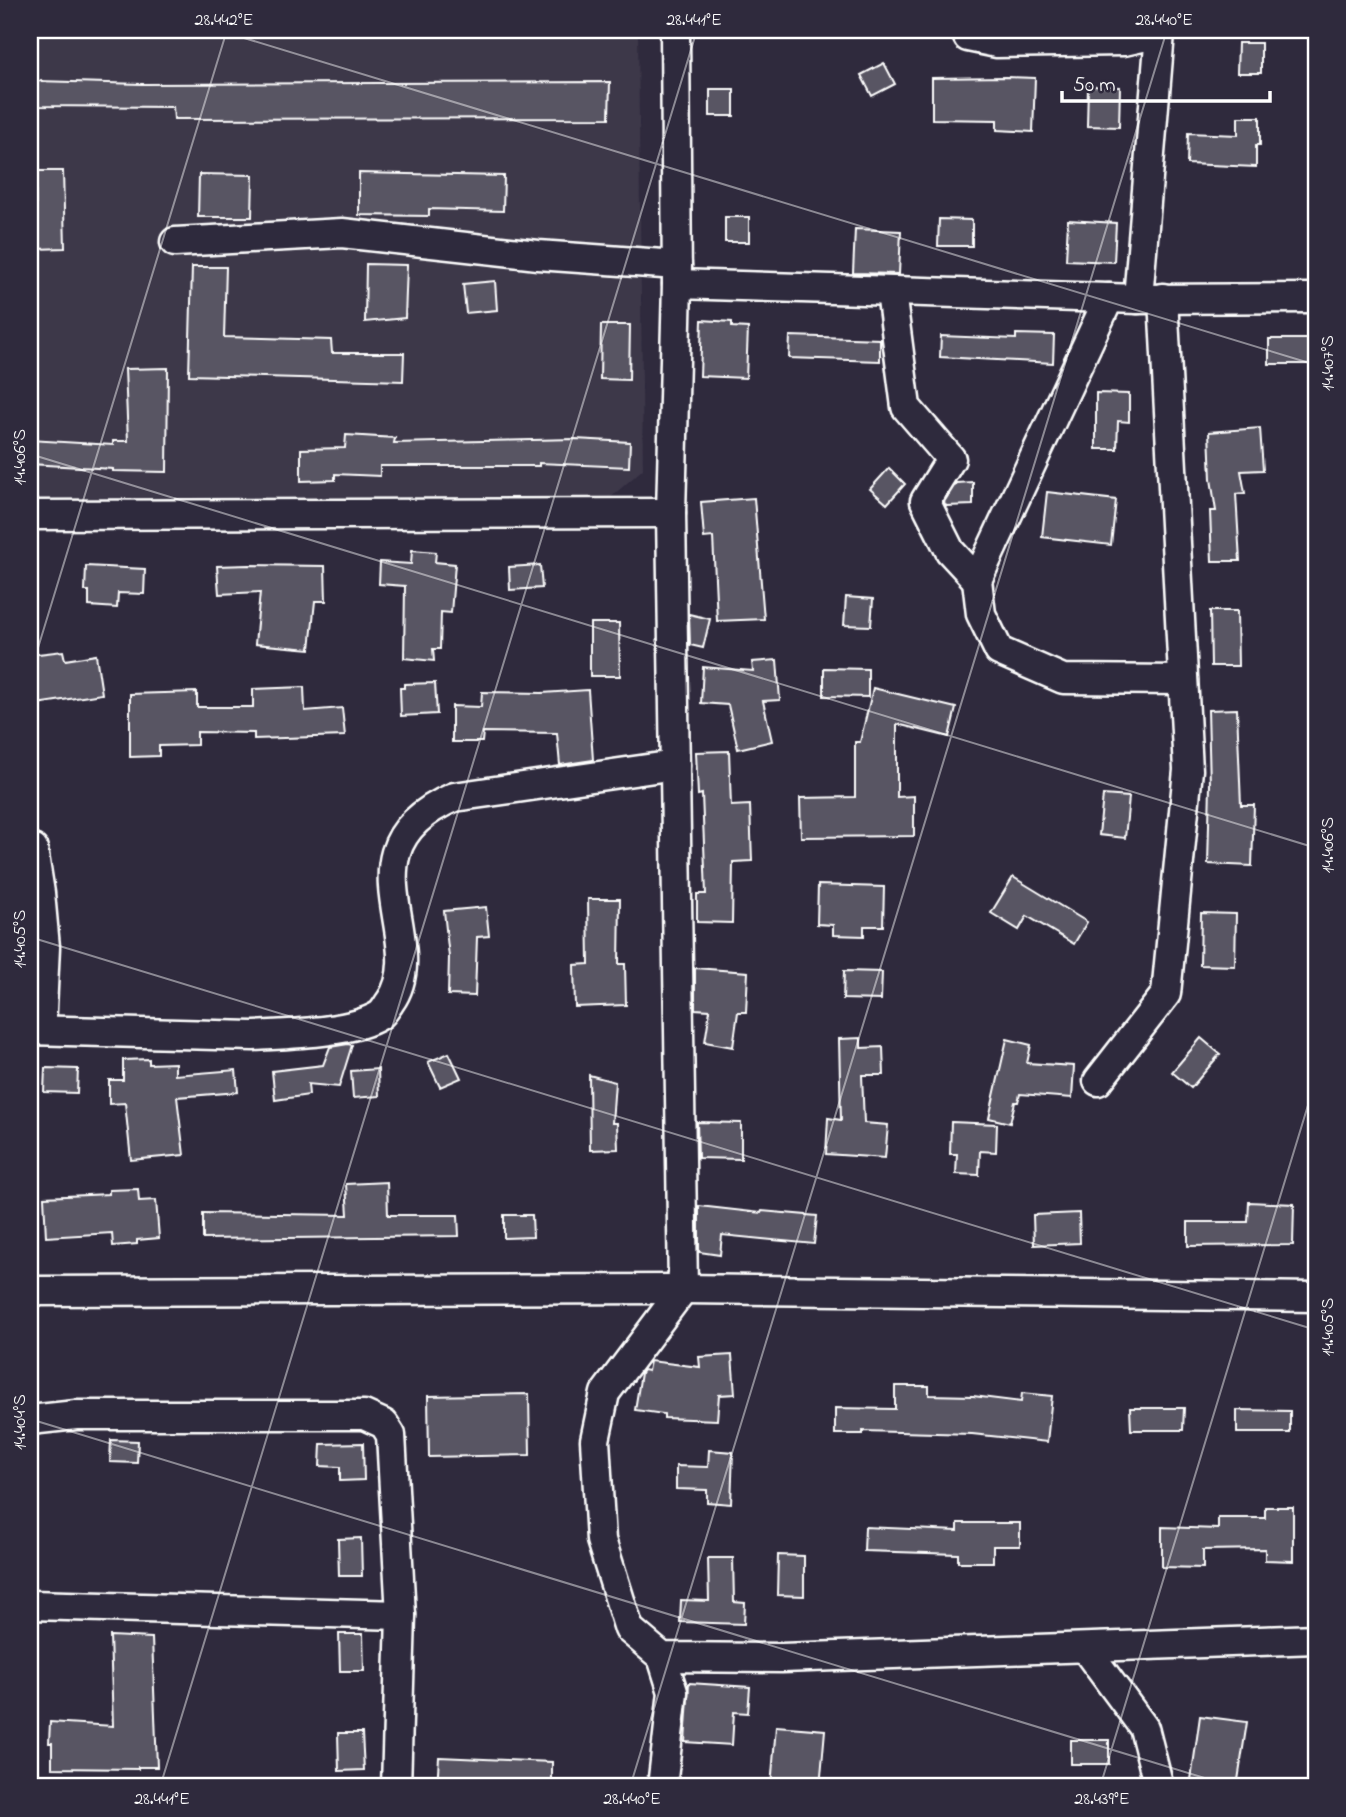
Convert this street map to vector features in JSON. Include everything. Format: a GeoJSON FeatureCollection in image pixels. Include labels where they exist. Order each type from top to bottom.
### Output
{"type":"FeatureCollection","features":[{"type":"Feature","properties":{"kind":"street"},"geometry":{"type":"LineString","coordinates":[[662,1787],[673,1692],[662,1657],[629,1629],[615,1589],[601,1540],[595,1440],[606,1393],[683,1289],[671,513],[677,274],[676,30]]}},
{"type":"Feature","properties":{"kind":"street"},"geometry":{"type":"LineString","coordinates":[[965,30],[968,37],[997,43],[1124,41],[1160,31],[1151,299],[1188,770],[1166,994],[1098,1081]]}},
{"type":"Feature","properties":{"kind":"street"},"geometry":{"type":"LineString","coordinates":[[176,242],[342,233],[677,274],[891,292],[1151,299],[1316,298]]}},
{"type":"Feature","properties":{"kind":"street"},"geometry":{"type":"LineString","coordinates":[[891,292],[906,407],[951,459],[925,501],[950,551],[977,580]]}},
{"type":"Feature","properties":{"kind":"street"},"geometry":{"type":"LineString","coordinates":[[1109,298],[977,580],[981,614],[999,652],[1063,679],[1183,680]]}},
{"type":"Feature","properties":{"kind":"street"},"geometry":{"type":"LineString","coordinates":[[30,515],[671,513]]}},
{"type":"Feature","properties":{"kind":"street"},"geometry":{"type":"LineString","coordinates":[[33,849],[45,947],[36,1030],[278,1035],[351,1026],[381,1014],[397,992],[402,959],[391,887],[401,841],[419,817],[437,804],[454,797],[675,765]]}},
{"type":"Feature","properties":{"kind":"street"},"geometry":{"type":"LineString","coordinates":[[30,1291],[683,1289],[1316,1297]]}},
{"type":"Feature","properties":{"kind":"street"},"geometry":{"type":"LineString","coordinates":[[30,1420],[76,1415],[363,1415],[384,1424],[391,1435],[401,1615],[396,1787]]}},
{"type":"Feature","properties":{"kind":"street"},"geometry":{"type":"LineString","coordinates":[[30,1605],[401,1615]]}},
{"type":"Feature","properties":{"kind":"street"},"geometry":{"type":"LineString","coordinates":[[662,1657],[782,1658],[1316,1639]]}},
{"type":"Feature","properties":{"kind":"street"},"geometry":{"type":"LineString","coordinates":[[1085,1648],[1144,1728],[1159,1787]]}},
{"type":"Feature","properties":{"kind":"shaded area"},"geometry":{"type":"Polygon","coordinates":[[[30,30],[638,30],[643,469],[601,506],[30,504],[30,30]]]}},
{"type":"Feature","properties":{"kind":"building"},"geometry":{"type":"Polygon","coordinates":[[[1238,43],[1261,43],[1261,73],[1237,73],[1238,43]]]}},
{"type":"Feature","properties":{"kind":"building"},"geometry":{"type":"Polygon","coordinates":[[[884,63],[895,84],[872,96],[861,75],[884,63]]]}},
{"type":"Feature","properties":{"kind":"building"},"geometry":{"type":"Polygon","coordinates":[[[932,78],[1035,78],[1033,132],[997,130],[997,120],[932,119],[932,78]]]}},
{"type":"Feature","properties":{"kind":"building"},"geometry":{"type":"Polygon","coordinates":[[[37,81],[142,84],[610,82],[609,118],[174,119],[173,107],[37,106],[37,81]]]}},
{"type":"Feature","properties":{"kind":"building"},"geometry":{"type":"Polygon","coordinates":[[[1088,86],[1120,87],[1119,127],[1087,126],[1088,86]]]}},
{"type":"Feature","properties":{"kind":"building"},"geometry":{"type":"Polygon","coordinates":[[[710,89],[734,89],[734,116],[710,116],[710,89]]]}},
{"type":"Feature","properties":{"kind":"building"},"geometry":{"type":"Polygon","coordinates":[[[1238,117],[1260,117],[1260,145],[1256,145],[1256,167],[1187,164],[1188,133],[1238,135],[1238,117]]]}},
{"type":"Feature","properties":{"kind":"building"},"geometry":{"type":"Polygon","coordinates":[[[35,171],[63,171],[65,248],[36,249],[35,171]]]}},
{"type":"Feature","properties":{"kind":"building"},"geometry":{"type":"Polygon","coordinates":[[[359,173],[504,176],[503,211],[429,209],[429,216],[359,215],[359,173]]]}},
{"type":"Feature","properties":{"kind":"building"},"geometry":{"type":"Polygon","coordinates":[[[199,174],[253,175],[252,217],[198,217],[199,174]]]}},
{"type":"Feature","properties":{"kind":"building"},"geometry":{"type":"Polygon","coordinates":[[[725,217],[749,217],[749,242],[725,242],[725,217]]]}},
{"type":"Feature","properties":{"kind":"building"},"geometry":{"type":"Polygon","coordinates":[[[939,219],[972,220],[972,246],[938,246],[939,219]]]}},
{"type":"Feature","properties":{"kind":"building"},"geometry":{"type":"Polygon","coordinates":[[[1068,220],[1116,223],[1114,262],[1066,260],[1068,220]]]}},
{"type":"Feature","properties":{"kind":"building"},"geometry":{"type":"Polygon","coordinates":[[[855,229],[901,231],[899,274],[853,273],[855,229]]]}},
{"type":"Feature","properties":{"kind":"building"},"geometry":{"type":"Polygon","coordinates":[[[366,264],[407,265],[405,318],[365,322],[366,264]]]}},
{"type":"Feature","properties":{"kind":"building"},"geometry":{"type":"Polygon","coordinates":[[[192,267],[226,267],[224,337],[331,340],[332,353],[404,353],[403,381],[189,375],[192,267]]]}},
{"type":"Feature","properties":{"kind":"building"},"geometry":{"type":"Polygon","coordinates":[[[495,281],[497,310],[466,313],[463,284],[495,281]]]}},
{"type":"Feature","properties":{"kind":"building"},"geometry":{"type":"Polygon","coordinates":[[[702,320],[732,322],[732,327],[748,328],[746,378],[700,376],[702,320]]]}},
{"type":"Feature","properties":{"kind":"building"},"geometry":{"type":"Polygon","coordinates":[[[601,325],[630,325],[629,380],[600,379],[601,325]]]}},
{"type":"Feature","properties":{"kind":"building"},"geometry":{"type":"Polygon","coordinates":[[[1016,334],[1054,335],[1053,363],[940,357],[941,336],[1016,339],[1016,334]]]}},
{"type":"Feature","properties":{"kind":"building"},"geometry":{"type":"Polygon","coordinates":[[[790,336],[880,339],[880,361],[789,358],[790,336]]]}},
{"type":"Feature","properties":{"kind":"building"},"geometry":{"type":"Polygon","coordinates":[[[1269,339],[1316,339],[1316,364],[1269,364],[1269,339]]]}},
{"type":"Feature","properties":{"kind":"building"},"geometry":{"type":"Polygon","coordinates":[[[168,368],[167,472],[113,471],[30,464],[30,440],[113,445],[113,441],[128,441],[125,369],[168,368]]]}},
{"type":"Feature","properties":{"kind":"building"},"geometry":{"type":"Polygon","coordinates":[[[1096,393],[1129,394],[1129,422],[1118,421],[1117,449],[1096,449],[1096,393]]]}},
{"type":"Feature","properties":{"kind":"building"},"geometry":{"type":"Polygon","coordinates":[[[1260,428],[1263,470],[1241,471],[1245,493],[1236,494],[1240,561],[1212,561],[1210,511],[1216,511],[1211,479],[1209,432],[1260,428]]]}},
{"type":"Feature","properties":{"kind":"building"},"geometry":{"type":"Polygon","coordinates":[[[346,435],[395,438],[394,443],[575,439],[630,442],[629,467],[539,463],[539,466],[380,466],[380,476],[335,474],[335,480],[301,481],[301,449],[345,448],[346,435]]]}},
{"type":"Feature","properties":{"kind":"building"},"geometry":{"type":"Polygon","coordinates":[[[889,468],[905,484],[887,504],[870,489],[889,468]]]}},
{"type":"Feature","properties":{"kind":"building"},"geometry":{"type":"Polygon","coordinates":[[[973,482],[973,505],[946,506],[944,502],[956,483],[973,482]]]}},
{"type":"Feature","properties":{"kind":"building"},"geometry":{"type":"Polygon","coordinates":[[[1047,492],[1116,500],[1111,545],[1042,537],[1047,492]]]}},
{"type":"Feature","properties":{"kind":"building"},"geometry":{"type":"Polygon","coordinates":[[[754,498],[764,619],[717,621],[713,537],[704,538],[701,502],[754,498]]]}},
{"type":"Feature","properties":{"kind":"building"},"geometry":{"type":"Polygon","coordinates":[[[412,550],[436,552],[435,562],[455,564],[451,613],[441,612],[440,649],[433,649],[434,661],[404,658],[405,586],[379,584],[380,562],[411,564],[412,550]]]}},
{"type":"Feature","properties":{"kind":"building"},"geometry":{"type":"Polygon","coordinates":[[[540,565],[542,588],[510,590],[509,567],[540,565]]]}},
{"type":"Feature","properties":{"kind":"building"},"geometry":{"type":"Polygon","coordinates":[[[86,566],[145,569],[144,594],[118,593],[117,608],[89,606],[89,591],[85,591],[86,566]]]}},
{"type":"Feature","properties":{"kind":"building"},"geometry":{"type":"Polygon","coordinates":[[[217,566],[325,566],[326,601],[315,601],[310,649],[255,644],[260,592],[219,594],[217,566]]]}},
{"type":"Feature","properties":{"kind":"building"},"geometry":{"type":"Polygon","coordinates":[[[846,597],[873,599],[871,626],[844,625],[846,597]]]}},
{"type":"Feature","properties":{"kind":"building"},"geometry":{"type":"Polygon","coordinates":[[[1210,611],[1237,611],[1238,666],[1211,666],[1210,611]]]}},
{"type":"Feature","properties":{"kind":"building"},"geometry":{"type":"Polygon","coordinates":[[[689,614],[710,619],[703,648],[690,645],[689,614]]]}},
{"type":"Feature","properties":{"kind":"building"},"geometry":{"type":"Polygon","coordinates":[[[590,623],[619,623],[620,676],[590,676],[590,623]]]}},
{"type":"Feature","properties":{"kind":"building"},"geometry":{"type":"Polygon","coordinates":[[[63,651],[65,660],[96,655],[102,694],[30,705],[30,655],[63,651]]]}},
{"type":"Feature","properties":{"kind":"building"},"geometry":{"type":"Polygon","coordinates":[[[777,660],[780,700],[763,701],[772,741],[738,749],[728,705],[701,703],[703,667],[753,671],[752,662],[777,660]]]}},
{"type":"Feature","properties":{"kind":"building"},"geometry":{"type":"Polygon","coordinates":[[[824,668],[868,669],[868,697],[824,696],[824,668]]]}},
{"type":"Feature","properties":{"kind":"building"},"geometry":{"type":"Polygon","coordinates":[[[435,683],[437,714],[401,716],[400,688],[404,688],[404,684],[435,683]]]}},
{"type":"Feature","properties":{"kind":"building"},"geometry":{"type":"Polygon","coordinates":[[[304,687],[305,711],[342,708],[345,736],[254,739],[254,733],[197,732],[197,745],[159,746],[159,756],[130,757],[130,694],[197,692],[197,707],[253,707],[253,689],[304,687]]]}},
{"type":"Feature","properties":{"kind":"building"},"geometry":{"type":"Polygon","coordinates":[[[873,688],[956,708],[949,737],[897,724],[897,797],[914,796],[914,836],[801,837],[800,798],[855,797],[855,742],[860,742],[873,688]]]}},
{"type":"Feature","properties":{"kind":"building"},"geometry":{"type":"Polygon","coordinates":[[[588,690],[593,760],[560,765],[557,733],[483,732],[482,742],[452,742],[452,706],[481,707],[482,692],[542,693],[588,690]]]}},
{"type":"Feature","properties":{"kind":"building"},"geometry":{"type":"Polygon","coordinates":[[[1237,709],[1241,805],[1254,805],[1252,866],[1208,864],[1208,710],[1237,709]]]}},
{"type":"Feature","properties":{"kind":"building"},"geometry":{"type":"Polygon","coordinates":[[[729,751],[731,806],[750,805],[752,861],[733,862],[732,923],[697,922],[697,894],[706,894],[702,794],[698,795],[696,752],[729,751]]]}},
{"type":"Feature","properties":{"kind":"building"},"geometry":{"type":"Polygon","coordinates":[[[1103,795],[1129,797],[1125,838],[1099,835],[1103,795]]]}},
{"type":"Feature","properties":{"kind":"building"},"geometry":{"type":"Polygon","coordinates":[[[1013,877],[1087,922],[1074,944],[1027,916],[1019,930],[991,913],[1013,877]]]}},
{"type":"Feature","properties":{"kind":"building"},"geometry":{"type":"Polygon","coordinates":[[[818,885],[884,887],[883,926],[864,926],[864,936],[833,935],[833,925],[817,924],[818,885]]]}},
{"type":"Feature","properties":{"kind":"building"},"geometry":{"type":"Polygon","coordinates":[[[588,899],[620,899],[619,964],[625,964],[626,1005],[575,1007],[574,965],[589,964],[588,899]]]}},
{"type":"Feature","properties":{"kind":"building"},"geometry":{"type":"Polygon","coordinates":[[[486,907],[489,936],[477,937],[475,996],[448,995],[449,957],[444,911],[486,907]]]}},
{"type":"Feature","properties":{"kind":"building"},"geometry":{"type":"Polygon","coordinates":[[[1201,913],[1236,914],[1235,966],[1200,965],[1201,913]]]}},
{"type":"Feature","properties":{"kind":"building"},"geometry":{"type":"Polygon","coordinates":[[[695,968],[748,972],[746,1012],[738,1012],[733,1047],[705,1042],[710,1010],[695,1009],[695,968]]]}},
{"type":"Feature","properties":{"kind":"building"},"geometry":{"type":"Polygon","coordinates":[[[844,971],[882,972],[881,1000],[843,999],[844,971]]]}},
{"type":"Feature","properties":{"kind":"building"},"geometry":{"type":"Polygon","coordinates":[[[861,1038],[861,1048],[883,1047],[884,1075],[862,1075],[864,1123],[888,1125],[885,1158],[826,1154],[828,1118],[841,1120],[839,1039],[861,1038]]]}},
{"type":"Feature","properties":{"kind":"building"},"geometry":{"type":"Polygon","coordinates":[[[1201,1038],[1220,1054],[1191,1088],[1172,1072],[1201,1038]]]}},
{"type":"Feature","properties":{"kind":"building"},"geometry":{"type":"Polygon","coordinates":[[[1007,1039],[1031,1045],[1027,1063],[1074,1066],[1072,1098],[1020,1094],[1018,1102],[1015,1102],[1010,1123],[989,1118],[1007,1039]]]}},
{"type":"Feature","properties":{"kind":"building"},"geometry":{"type":"Polygon","coordinates":[[[352,1045],[339,1087],[308,1084],[309,1095],[275,1100],[272,1071],[323,1065],[330,1047],[352,1045]]]}},
{"type":"Feature","properties":{"kind":"building"},"geometry":{"type":"Polygon","coordinates":[[[449,1053],[461,1078],[440,1087],[428,1062],[449,1053]]]}},
{"type":"Feature","properties":{"kind":"building"},"geometry":{"type":"Polygon","coordinates":[[[149,1059],[149,1064],[175,1063],[175,1075],[236,1070],[238,1092],[177,1097],[184,1155],[131,1160],[125,1103],[109,1104],[109,1080],[123,1080],[123,1060],[149,1059]]]}},
{"type":"Feature","properties":{"kind":"building"},"geometry":{"type":"Polygon","coordinates":[[[45,1068],[78,1069],[77,1093],[44,1092],[45,1068]]]}},
{"type":"Feature","properties":{"kind":"building"},"geometry":{"type":"Polygon","coordinates":[[[378,1069],[379,1096],[353,1098],[351,1071],[378,1069]]]}},
{"type":"Feature","properties":{"kind":"building"},"geometry":{"type":"Polygon","coordinates":[[[589,1075],[615,1082],[612,1123],[617,1123],[618,1149],[590,1150],[589,1075]]]}},
{"type":"Feature","properties":{"kind":"building"},"geometry":{"type":"Polygon","coordinates":[[[697,1122],[741,1123],[741,1159],[698,1158],[697,1122]]]}},
{"type":"Feature","properties":{"kind":"building"},"geometry":{"type":"Polygon","coordinates":[[[951,1122],[997,1124],[996,1152],[980,1151],[979,1175],[956,1174],[957,1154],[950,1154],[951,1122]]]}},
{"type":"Feature","properties":{"kind":"building"},"geometry":{"type":"Polygon","coordinates":[[[387,1182],[388,1215],[458,1215],[459,1236],[203,1239],[203,1213],[348,1215],[346,1184],[387,1182]]]}},
{"type":"Feature","properties":{"kind":"building"},"geometry":{"type":"Polygon","coordinates":[[[138,1189],[139,1201],[156,1200],[159,1238],[137,1240],[137,1244],[113,1246],[112,1233],[46,1237],[44,1197],[109,1194],[109,1190],[138,1189]]]}},
{"type":"Feature","properties":{"kind":"building"},"geometry":{"type":"Polygon","coordinates":[[[1249,1202],[1294,1204],[1293,1245],[1188,1246],[1188,1222],[1248,1222],[1249,1202]]]}},
{"type":"Feature","properties":{"kind":"building"},"geometry":{"type":"Polygon","coordinates":[[[699,1206],[817,1216],[814,1244],[722,1235],[720,1255],[699,1252],[699,1206]]]}},
{"type":"Feature","properties":{"kind":"building"},"geometry":{"type":"Polygon","coordinates":[[[1079,1213],[1080,1243],[1034,1245],[1033,1215],[1079,1213]]]}},
{"type":"Feature","properties":{"kind":"building"},"geometry":{"type":"Polygon","coordinates":[[[504,1215],[532,1215],[533,1237],[504,1238],[504,1215]]]}},
{"type":"Feature","properties":{"kind":"building"},"geometry":{"type":"Polygon","coordinates":[[[732,1355],[735,1394],[719,1395],[717,1420],[664,1418],[664,1414],[635,1410],[641,1373],[643,1370],[648,1371],[650,1361],[700,1367],[699,1357],[732,1355]]]}},
{"type":"Feature","properties":{"kind":"building"},"geometry":{"type":"Polygon","coordinates":[[[895,1386],[929,1386],[929,1395],[973,1396],[1021,1402],[1022,1393],[1052,1396],[1047,1442],[972,1434],[863,1431],[863,1434],[835,1434],[835,1408],[895,1409],[895,1386]]]}},
{"type":"Feature","properties":{"kind":"building"},"geometry":{"type":"Polygon","coordinates":[[[529,1394],[530,1455],[429,1457],[428,1396],[529,1394]]]}},
{"type":"Feature","properties":{"kind":"building"},"geometry":{"type":"Polygon","coordinates":[[[1130,1408],[1184,1408],[1183,1430],[1131,1430],[1130,1408]]]}},
{"type":"Feature","properties":{"kind":"building"},"geometry":{"type":"Polygon","coordinates":[[[1237,1410],[1290,1411],[1290,1433],[1237,1433],[1237,1410]]]}},
{"type":"Feature","properties":{"kind":"building"},"geometry":{"type":"Polygon","coordinates":[[[111,1440],[138,1441],[137,1463],[110,1462],[111,1440]]]}},
{"type":"Feature","properties":{"kind":"building"},"geometry":{"type":"Polygon","coordinates":[[[363,1443],[364,1480],[340,1481],[340,1467],[320,1466],[321,1444],[363,1443]]]}},
{"type":"Feature","properties":{"kind":"building"},"geometry":{"type":"Polygon","coordinates":[[[709,1450],[733,1452],[731,1504],[707,1502],[707,1490],[676,1489],[676,1466],[708,1467],[709,1450]]]}},
{"type":"Feature","properties":{"kind":"building"},"geometry":{"type":"Polygon","coordinates":[[[1265,1507],[1293,1507],[1293,1561],[1265,1560],[1265,1549],[1203,1550],[1203,1568],[1162,1567],[1162,1527],[1218,1529],[1218,1518],[1265,1518],[1265,1507]]]}},
{"type":"Feature","properties":{"kind":"building"},"geometry":{"type":"Polygon","coordinates":[[[958,1523],[1020,1523],[1020,1546],[993,1546],[993,1562],[958,1562],[958,1554],[864,1551],[865,1527],[958,1531],[958,1523]]]}},
{"type":"Feature","properties":{"kind":"building"},"geometry":{"type":"Polygon","coordinates":[[[361,1538],[362,1576],[339,1576],[338,1539],[361,1538]]]}},
{"type":"Feature","properties":{"kind":"building"},"geometry":{"type":"Polygon","coordinates":[[[778,1555],[804,1556],[804,1596],[777,1595],[778,1555]]]}},
{"type":"Feature","properties":{"kind":"building"},"geometry":{"type":"Polygon","coordinates":[[[708,1558],[733,1558],[734,1602],[745,1603],[744,1624],[680,1622],[681,1600],[709,1601],[708,1558]]]}},
{"type":"Feature","properties":{"kind":"building"},"geometry":{"type":"Polygon","coordinates":[[[339,1634],[363,1634],[364,1671],[340,1671],[339,1634]]]}},
{"type":"Feature","properties":{"kind":"building"},"geometry":{"type":"Polygon","coordinates":[[[110,1636],[152,1638],[157,1767],[52,1768],[50,1722],[113,1726],[110,1636]]]}},
{"type":"Feature","properties":{"kind":"building"},"geometry":{"type":"Polygon","coordinates":[[[689,1683],[750,1687],[748,1713],[734,1712],[732,1745],[685,1742],[689,1683]]]}},
{"type":"Feature","properties":{"kind":"building"},"geometry":{"type":"Polygon","coordinates":[[[1200,1716],[1247,1722],[1237,1787],[1190,1787],[1200,1716]]]}},
{"type":"Feature","properties":{"kind":"building"},"geometry":{"type":"Polygon","coordinates":[[[776,1726],[825,1730],[820,1787],[771,1787],[776,1726]]]}},
{"type":"Feature","properties":{"kind":"building"},"geometry":{"type":"Polygon","coordinates":[[[338,1733],[362,1733],[364,1770],[339,1771],[338,1733]]]}},
{"type":"Feature","properties":{"kind":"building"},"geometry":{"type":"Polygon","coordinates":[[[1071,1740],[1109,1740],[1109,1764],[1071,1764],[1071,1740]]]}},
{"type":"Feature","properties":{"kind":"building"},"geometry":{"type":"Polygon","coordinates":[[[439,1757],[552,1762],[552,1787],[437,1787],[439,1757]]]}}]}
